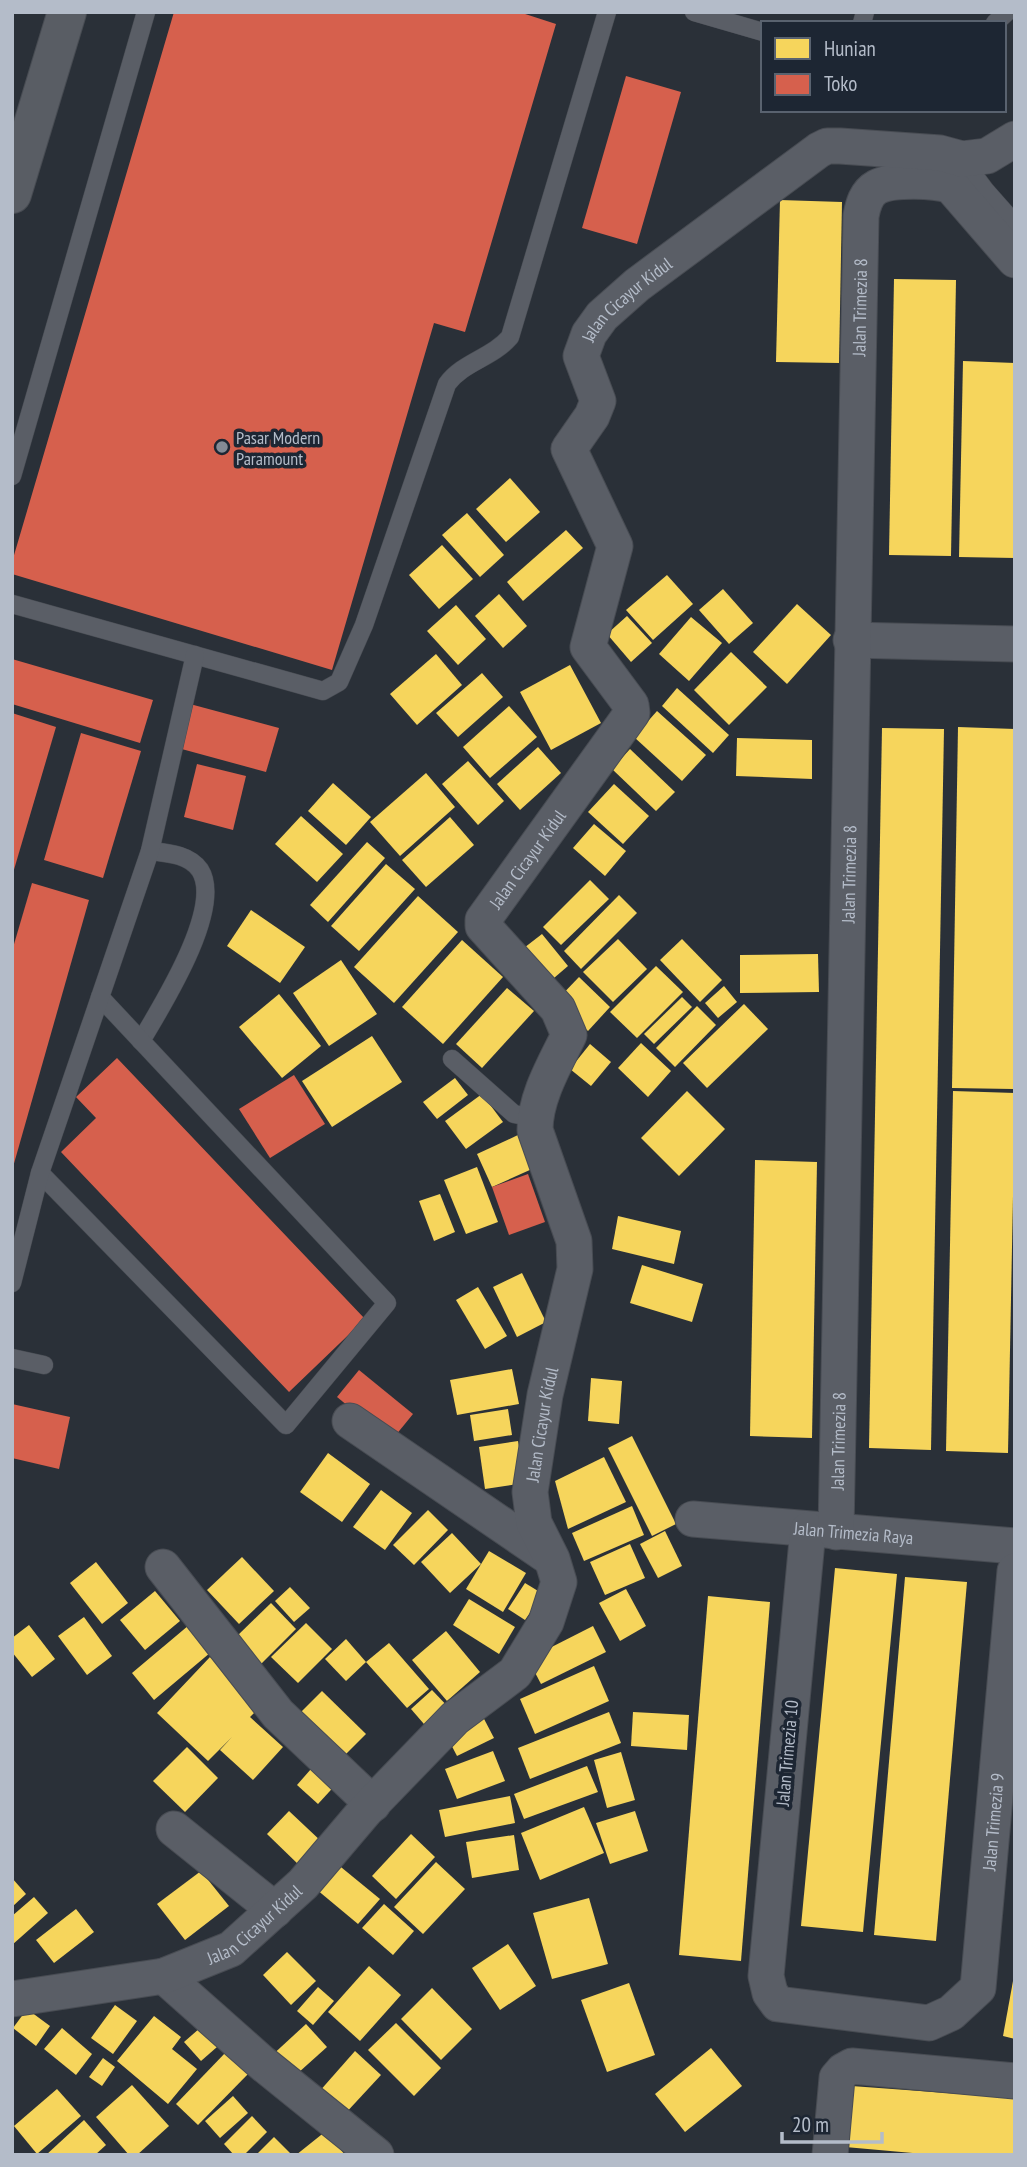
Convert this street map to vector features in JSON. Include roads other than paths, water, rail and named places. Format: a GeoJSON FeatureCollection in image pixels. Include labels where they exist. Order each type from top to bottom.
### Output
{"type":"FeatureCollection","features":[{"type":"Feature","properties":{"kind":"street"},"geometry":{"type":"LineString","coordinates":[[12,194],[67,12]]}},
{"type":"Feature","properties":{"kind":"street","name":"Jalan Cicayur Kidul"},"geometry":{"type":"LineString","coordinates":[[12,1999],[164,1976],[231,1949],[303,1884],[373,1804],[456,1718],[515,1673],[545,1622],[559,1582],[552,1559],[534,1523],[530,1492],[545,1395],[575,1269],[575,1241],[535,1130],[535,1118],[569,1035],[558,1009],[483,926],[483,920],[632,713],[631,705],[588,647],[615,546],[569,449],[592,416],[598,401],[580,356],[589,334],[602,316],[636,285],[827,146],[940,153],[962,159],[987,156],[1015,139]]}},
{"type":"Feature","properties":{"kind":"street","name":"Jalan Trimezia 8"},"geometry":{"type":"LineString","coordinates":[[822,1531],[851,640],[861,216],[868,196],[879,186],[938,181],[951,186],[1015,260]]}},
{"type":"Feature","properties":{"kind":"street"},"geometry":{"type":"LineString","coordinates":[[851,640],[1015,644]]}},
{"type":"Feature","properties":{"kind":"street"},"geometry":{"type":"LineString","coordinates":[[350,1421],[552,1559]]}},
{"type":"Feature","properties":{"kind":"street","name":"Jalan Trimezia Raya"},"geometry":{"type":"LineString","coordinates":[[693,1519],[1015,1546]]}},
{"type":"Feature","properties":{"kind":"street","name":"Jalan Trimezia 10"},"geometry":{"type":"LineString","coordinates":[[822,1531],[766,1976],[771,1993],[778,2004],[929,2023],[951,2012],[978,1988]]}},
{"type":"Feature","properties":{"kind":"street"},"geometry":{"type":"LineString","coordinates":[[163,1567],[278,1714],[373,1804]]}},
{"type":"Feature","properties":{"kind":"street","name":"Jalan Trimezia 9"},"geometry":{"type":"LineString","coordinates":[[978,1988],[1015,1571]]}},
{"type":"Feature","properties":{"kind":"street"},"geometry":{"type":"LineString","coordinates":[[174,1829],[275,1910]]}},
{"type":"Feature","properties":{"kind":"street"},"geometry":{"type":"LineString","coordinates":[[164,1976],[262,2063],[376,2155]]}},
{"type":"Feature","properties":{"kind":"street"},"geometry":{"type":"LineString","coordinates":[[830,2155],[837,2078],[852,2066],[1015,2081]]}},
{"type":"Feature","properties":{"kind":"lane"},"geometry":{"type":"LineString","coordinates":[[12,477],[146,12]]}},
{"type":"Feature","properties":{"kind":"lane"},"geometry":{"type":"LineString","coordinates":[[12,604],[323,691],[334,687],[339,682],[364,625],[447,384],[461,369],[493,352],[510,337],[607,12]]}},
{"type":"Feature","properties":{"kind":"lane"},"geometry":{"type":"LineString","coordinates":[[694,12],[761,31]]}},
{"type":"Feature","properties":{"kind":"lane"},"geometry":{"type":"LineString","coordinates":[[962,159],[1015,224]]}},
{"type":"Feature","properties":{"kind":"lane"},"geometry":{"type":"LineString","coordinates":[[12,1283],[40,1172],[150,851],[195,654]]}},
{"type":"Feature","properties":{"kind":"lane"},"geometry":{"type":"LineString","coordinates":[[141,1041],[179,975],[198,931],[204,896],[203,877],[199,869],[187,859],[175,854],[150,851]]}},
{"type":"Feature","properties":{"kind":"lane"},"geometry":{"type":"LineString","coordinates":[[40,1172],[286,1425],[387,1303],[100,997]]}},
{"type":"Feature","properties":{"kind":"lane"},"geometry":{"type":"LineString","coordinates":[[452,1059],[514,1114],[535,1118]]}},
{"type":"Feature","properties":{"kind":"lane"},"geometry":{"type":"LineString","coordinates":[[12,1358],[44,1365]]}},
{"type":"Feature","properties":{"kind":"place","name":"Pasar Modern Paramount"},"geometry":{"type":"Point","coordinates":[222,447]}}]}
